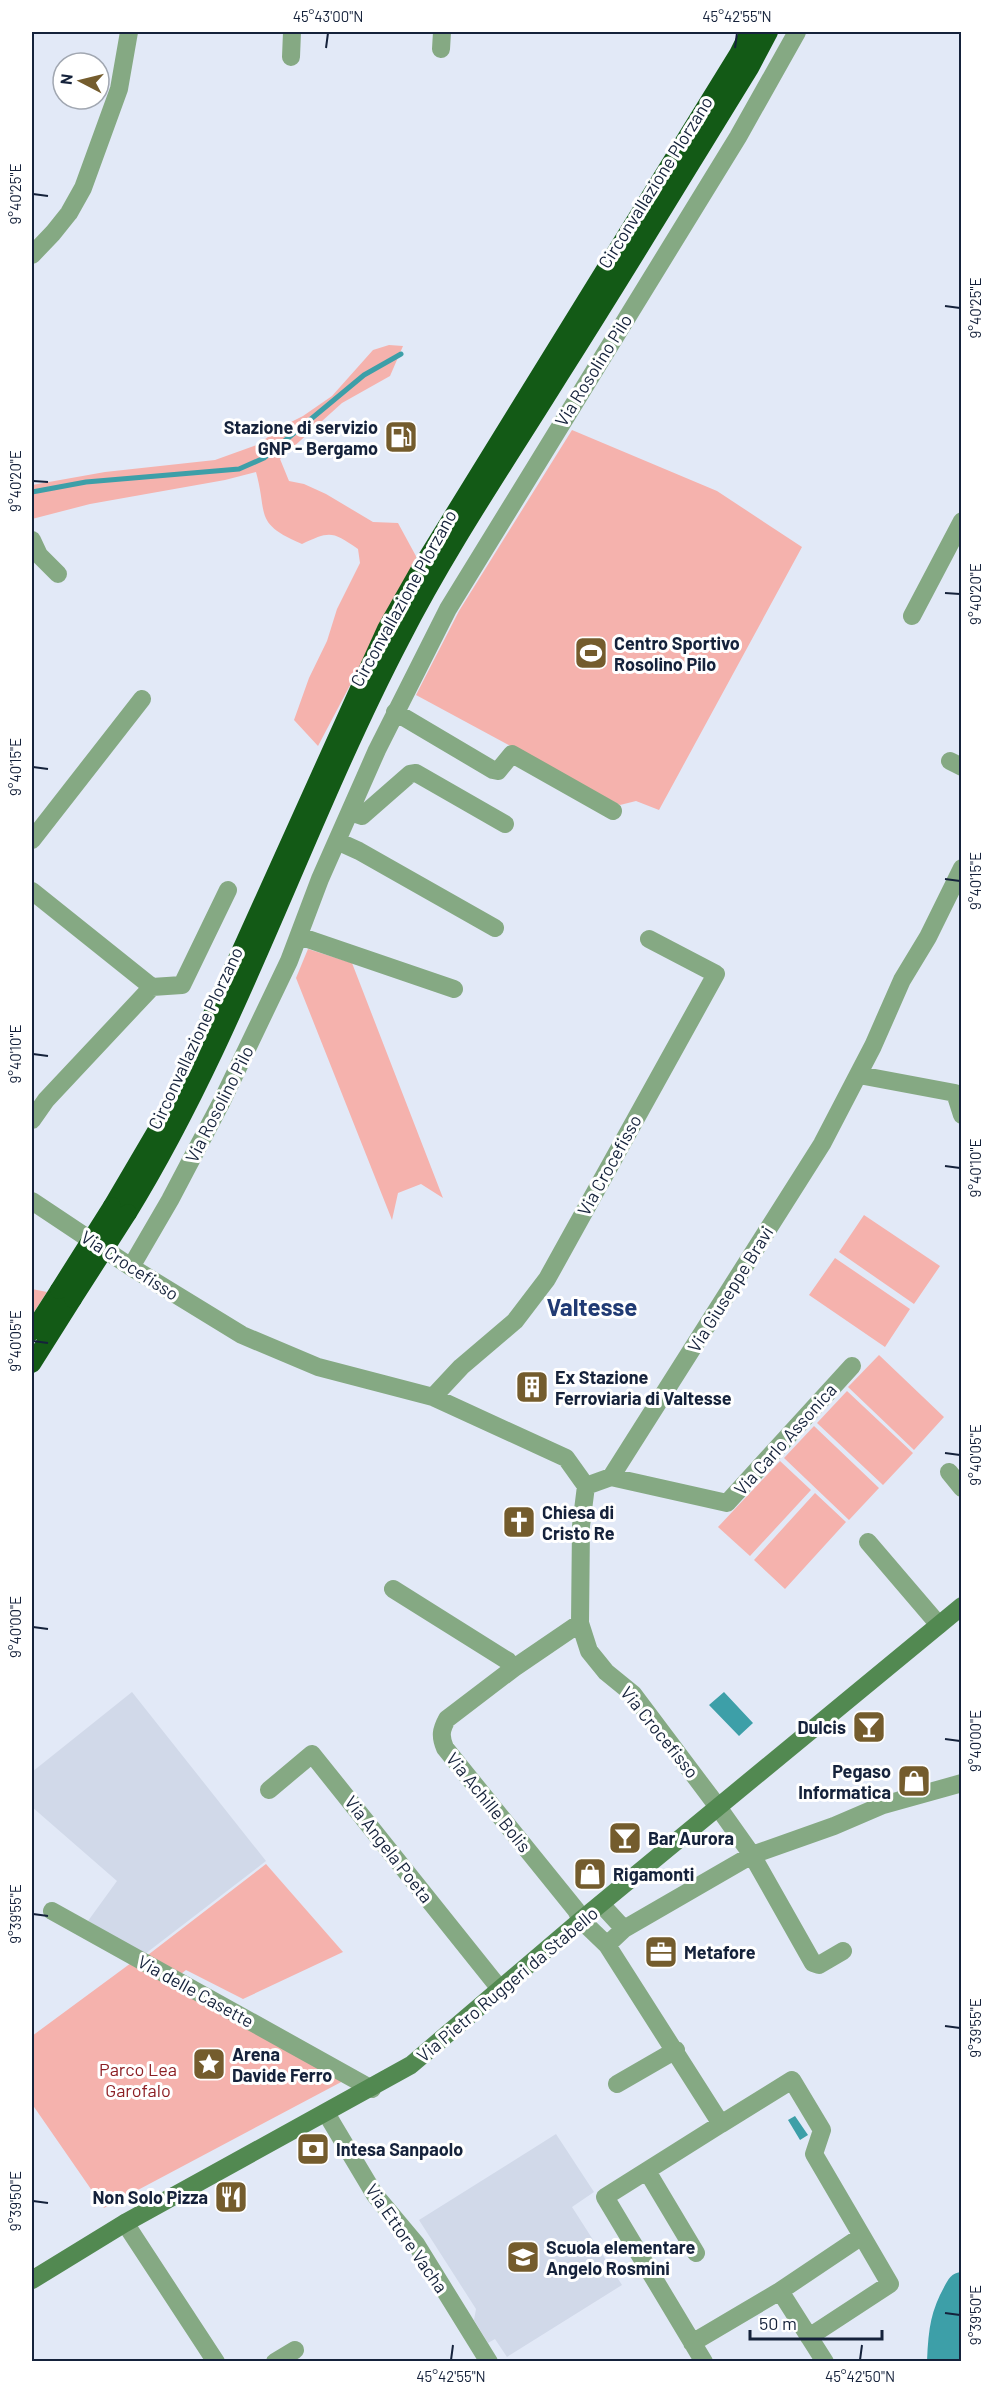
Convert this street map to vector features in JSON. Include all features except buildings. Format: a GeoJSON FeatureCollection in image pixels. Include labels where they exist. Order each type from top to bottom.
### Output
{"type":"FeatureCollection","features":[{"type":"Feature","properties":{"kind":"highway","name":"Circonvallazione Plorzano"},"geometry":{"type":"LineString","coordinates":[[120,1210],[186,1074],[386,629],[425,560],[597,285],[738,54],[749,32]]}},
{"type":"Feature","properties":{"kind":"highway","name":"Circonvallazione Plorzano"},"geometry":{"type":"LineString","coordinates":[[120,1210],[163,1156],[205,1074],[369,703],[435,575],[611,295],[750,68],[769,32]]}},
{"type":"Feature","properties":{"kind":"highway"},"geometry":{"type":"LineString","coordinates":[[32,1364],[66,1294],[120,1210]]}},
{"type":"Feature","properties":{"kind":"highway"},"geometry":{"type":"LineString","coordinates":[[32,1332],[66,1294]]}},
{"type":"Feature","properties":{"kind":"street"},"geometry":{"type":"LineString","coordinates":[[32,255],[69,213],[83,188],[119,89],[129,32]]}},
{"type":"Feature","properties":{"kind":"street"},"geometry":{"type":"LineString","coordinates":[[291,57],[292,32]]}},
{"type":"Feature","properties":{"kind":"street","name":"Via Rosolino Pilo"},"geometry":{"type":"LineString","coordinates":[[131,1267],[170,1200],[221,1103],[299,936],[337,841],[395,712],[448,609],[479,555],[738,137],[797,32]]}},
{"type":"Feature","properties":{"kind":"street"},"geometry":{"type":"LineString","coordinates":[[912,616],[962,521]]}},
{"type":"Feature","properties":{"kind":"street"},"geometry":{"type":"LineString","coordinates":[[32,540],[39,555],[58,574]]}},
{"type":"Feature","properties":{"kind":"street"},"geometry":{"type":"LineString","coordinates":[[32,840],[142,699]]}},
{"type":"Feature","properties":{"kind":"street"},"geometry":{"type":"LineString","coordinates":[[395,712],[493,770],[498,771],[512,754],[613,811]]}},
{"type":"Feature","properties":{"kind":"street"},"geometry":{"type":"LineString","coordinates":[[350,812],[362,816],[410,774],[416,773],[505,824]]}},
{"type":"Feature","properties":{"kind":"street"},"geometry":{"type":"LineString","coordinates":[[337,841],[359,851],[495,928]]}},
{"type":"Feature","properties":{"kind":"street","name":"Via Giuseppe Bravi"},"geometry":{"type":"LineString","coordinates":[[611,1477],[822,1144],[859,1075],[902,980],[928,937],[962,868]]}},
{"type":"Feature","properties":{"kind":"street"},"geometry":{"type":"LineString","coordinates":[[32,891],[152,987],[182,985],[228,890]]}},
{"type":"Feature","properties":{"kind":"street"},"geometry":{"type":"LineString","coordinates":[[299,936],[454,989]]}},
{"type":"Feature","properties":{"kind":"street","name":"Via Crocefisso"},"geometry":{"type":"LineString","coordinates":[[434,1397],[461,1367],[515,1321],[547,1279],[716,974],[649,939]]}},
{"type":"Feature","properties":{"kind":"street"},"geometry":{"type":"LineString","coordinates":[[32,1120],[46,1100],[152,987]]}},
{"type":"Feature","properties":{"kind":"street"},"geometry":{"type":"LineString","coordinates":[[859,1075],[955,1093],[962,1114]]}},
{"type":"Feature","properties":{"kind":"street","name":"Via Crocefisso"},"geometry":{"type":"LineString","coordinates":[[32,1201],[131,1267],[242,1335],[318,1367],[434,1397],[566,1458],[586,1486],[581,1526],[580,1623],[589,1651],[606,1671],[633,1694],[718,1807],[752,1855],[813,1963],[819,1965],[843,1951]]}},
{"type":"Feature","properties":{"kind":"street","name":"Via Carlo Assonica"},"geometry":{"type":"LineString","coordinates":[[611,1477],[727,1503],[852,1366]]}},
{"type":"Feature","properties":{"kind":"street"},"geometry":{"type":"LineString","coordinates":[[949,1473],[962,1488]]}},
{"type":"Feature","properties":{"kind":"street"},"geometry":{"type":"LineString","coordinates":[[586,1486],[611,1477]]}},
{"type":"Feature","properties":{"kind":"street"},"geometry":{"type":"LineString","coordinates":[[868,1542],[939,1625]]}},
{"type":"Feature","properties":{"kind":"street"},"geometry":{"type":"LineString","coordinates":[[393,1589],[508,1661],[514,1668]]}},
{"type":"Feature","properties":{"kind":"street","name":"Via Pietro Ruggeri da Stabello"},"geometry":{"type":"LineString","coordinates":[[32,2280],[125,2223],[372,2089],[411,2065],[581,1920],[962,1606]]}},
{"type":"Feature","properties":{"kind":"street","name":"Via Achille Bolis"},"geometry":{"type":"LineString","coordinates":[[580,1623],[514,1668],[447,1719],[442,1728],[441,1737],[445,1748],[576,1910],[581,1920]]}},
{"type":"Feature","properties":{"kind":"street","name":"Via Angela Poeta"},"geometry":{"type":"LineString","coordinates":[[269,1790],[312,1754],[500,1989]]}},
{"type":"Feature","properties":{"kind":"street"},"geometry":{"type":"LineString","coordinates":[[607,1945],[624,1929],[752,1855],[834,1826],[884,1805],[962,1783]]}},
{"type":"Feature","properties":{"kind":"street"},"geometry":{"type":"LineString","coordinates":[[601,1904],[624,1929]]}},
{"type":"Feature","properties":{"kind":"street","name":"Via delle Casette"},"geometry":{"type":"LineString","coordinates":[[52,1911],[372,2089]]}},
{"type":"Feature","properties":{"kind":"street"},"geometry":{"type":"LineString","coordinates":[[581,1920],[607,1945],[721,2124]]}},
{"type":"Feature","properties":{"kind":"street"},"geometry":{"type":"LineString","coordinates":[[617,2084],[676,2050]]}},
{"type":"Feature","properties":{"kind":"street"},"geometry":{"type":"LineString","coordinates":[[704,2361],[606,2197],[792,2080],[822,2130],[814,2154],[890,2284],[809,2337]]}},
{"type":"Feature","properties":{"kind":"street","name":"Via Ettore Vacha"},"geometry":{"type":"LineString","coordinates":[[326,2113],[375,2195],[416,2244],[489,2361]]}},
{"type":"Feature","properties":{"kind":"street"},"geometry":{"type":"LineString","coordinates":[[647,2171],[696,2253]]}},
{"type":"Feature","properties":{"kind":"street"},"geometry":{"type":"LineString","coordinates":[[125,2223],[216,2361]]}},
{"type":"Feature","properties":{"kind":"street"},"geometry":{"type":"LineString","coordinates":[[692,2343],[780,2290],[862,2236]]}},
{"type":"Feature","properties":{"kind":"street"},"geometry":{"type":"LineString","coordinates":[[780,2290],[825,2361]]}},
{"type":"Feature","properties":{"kind":"street"},"geometry":{"type":"LineString","coordinates":[[275,2361],[295,2350]]}},
{"type":"Feature","properties":{"kind":"shaded area"},"geometry":{"type":"Polygon","coordinates":[[[132,1692],[266,1861],[145,1954],[88,1921],[117,1881],[32,1807],[32,1772],[132,1692]]]}},
{"type":"Feature","properties":{"kind":"shaded area","name":"Scuola elementare Angelo Rosmini"},"geometry":{"type":"Polygon","coordinates":[[[556,2134],[594,2192],[572,2207],[622,2285],[507,2357],[495,2339],[488,2343],[474,2320],[476,2309],[419,2220],[556,2134]]]}},
{"type":"Feature","properties":{"kind":"green space"},"geometry":{"type":"Polygon","coordinates":[[[389,345],[403,346],[390,376],[342,403],[280,459],[289,481],[304,484],[326,494],[373,522],[398,523],[417,558],[318,746],[294,720],[309,678],[327,641],[337,609],[360,563],[358,549],[331,535],[302,544],[276,530],[265,516],[256,472],[225,480],[90,504],[32,519],[32,485],[105,472],[215,460],[257,445],[332,396],[373,350],[389,345]]]}},
{"type":"Feature","properties":{"kind":"green space","name":"Centro Sportivo Rosolino Pilo"},"geometry":{"type":"Polygon","coordinates":[[[572,430],[717,491],[802,547],[659,810],[636,801],[620,805],[416,695],[459,611],[572,430]]]}},
{"type":"Feature","properties":{"kind":"green space"},"geometry":{"type":"Polygon","coordinates":[[[308,949],[352,963],[443,1198],[421,1184],[398,1193],[392,1220],[296,978],[308,949]]]}},
{"type":"Feature","properties":{"kind":"green space"},"geometry":{"type":"Polygon","coordinates":[[[864,1215],[940,1266],[914,1304],[839,1252],[864,1215]]]}},
{"type":"Feature","properties":{"kind":"green space"},"geometry":{"type":"Polygon","coordinates":[[[835,1258],[910,1309],[885,1347],[809,1295],[835,1258]]]}},
{"type":"Feature","properties":{"kind":"green space"},"geometry":{"type":"Polygon","coordinates":[[[32,1289],[47,1292],[32,1315],[32,1289]]]}},
{"type":"Feature","properties":{"kind":"green space"},"geometry":{"type":"Polygon","coordinates":[[[879,1355],[944,1417],[914,1450],[848,1387],[879,1355]]]}},
{"type":"Feature","properties":{"kind":"green space"},"geometry":{"type":"Polygon","coordinates":[[[847,1391],[913,1453],[883,1485],[817,1423],[847,1391]]]}},
{"type":"Feature","properties":{"kind":"green space"},"geometry":{"type":"Polygon","coordinates":[[[814,1426],[879,1488],[849,1520],[784,1458],[814,1426]]]}},
{"type":"Feature","properties":{"kind":"green space"},"geometry":{"type":"Polygon","coordinates":[[[780,1461],[811,1490],[750,1556],[718,1527],[780,1461]]]}},
{"type":"Feature","properties":{"kind":"green space"},"geometry":{"type":"Polygon","coordinates":[[[815,1493],[846,1522],[785,1589],[754,1560],[815,1493]]]}},
{"type":"Feature","properties":{"kind":"green space"},"geometry":{"type":"Polygon","coordinates":[[[266,1864],[343,1952],[243,1999],[186,1970],[177,1977],[144,1958],[266,1864]]]}},
{"type":"Feature","properties":{"kind":"green space","name":"Parco Lea Garofalo"},"geometry":{"type":"Polygon","coordinates":[[[131,1963],[345,2080],[104,2208],[32,2104],[32,2036],[131,1963]]]}},
{"type":"Feature","properties":{"kind":"water"},"geometry":{"type":"Polygon","coordinates":[[[724,1692],[753,1723],[739,1736],[709,1705],[724,1692]]]}},
{"type":"Feature","properties":{"kind":"water"},"geometry":{"type":"Polygon","coordinates":[[[795,2116],[808,2135],[800,2140],[788,2120],[795,2116]]]}},
{"type":"Feature","properties":{"kind":"waterway"},"geometry":{"type":"LineString","coordinates":[[32,492],[86,482],[239,469],[264,458],[364,375],[401,354]]}},
{"type":"Feature","properties":{"kind":"waterway"},"geometry":{"type":"LineString","coordinates":[[943,2362],[947,2324],[952,2306],[962,2288]]}},
{"type":"Feature","properties":{"kind":"place","name":"Stazione di servizio GNP - Bergamo"},"geometry":{"type":"Point","coordinates":[401,437]}},
{"type":"Feature","properties":{"kind":"place","name":"Centro Sportivo Rosolino Pilo"},"geometry":{"type":"Point","coordinates":[591,653]}},
{"type":"Feature","properties":{"kind":"place","name":"Ex Stazione Ferroviaria di Valtesse"},"geometry":{"type":"Point","coordinates":[532,1387]}},
{"type":"Feature","properties":{"kind":"place","name":"Chiesa di Cristo Re"},"geometry":{"type":"Point","coordinates":[519,1522]}},
{"type":"Feature","properties":{"kind":"place","name":"Dulcis"},"geometry":{"type":"Point","coordinates":[869,1727]}},
{"type":"Feature","properties":{"kind":"place","name":"Pegaso Informatica"},"geometry":{"type":"Point","coordinates":[914,1781]}},
{"type":"Feature","properties":{"kind":"place","name":"Bar Aurora"},"geometry":{"type":"Point","coordinates":[625,1838]}},
{"type":"Feature","properties":{"kind":"place","name":"Rigamonti"},"geometry":{"type":"Point","coordinates":[590,1874]}},
{"type":"Feature","properties":{"kind":"place","name":"Metafore"},"geometry":{"type":"Point","coordinates":[661,1952]}},
{"type":"Feature","properties":{"kind":"place","name":"Arena Davide Ferro"},"geometry":{"type":"Point","coordinates":[209,2064]}},
{"type":"Feature","properties":{"kind":"place","name":"Intesa Sanpaolo"},"geometry":{"type":"Point","coordinates":[313,2149]}},
{"type":"Feature","properties":{"kind":"place","name":"Non Solo Pizza"},"geometry":{"type":"Point","coordinates":[231,2197]}},
{"type":"Feature","properties":{"kind":"place","name":"Scuola elementare Angelo Rosmini"},"geometry":{"type":"Point","coordinates":[523,2257]}},
{"type":"Feature","properties":{"kind":"district","name":"Valtesse"},"geometry":{"type":"Point","coordinates":[592,1306]}}]}
